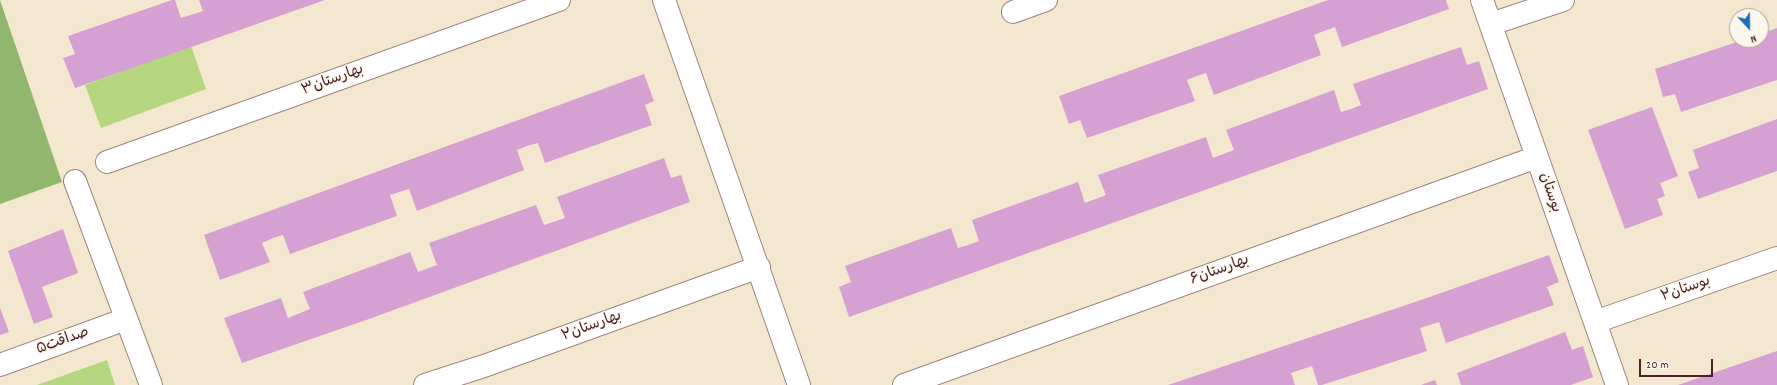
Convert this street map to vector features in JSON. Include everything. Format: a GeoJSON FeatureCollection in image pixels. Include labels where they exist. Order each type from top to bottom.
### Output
{"type":"FeatureCollection","features":[{"type":"Feature","properties":{"kind":"street","name":"بهارستان۳"},"geometry":{"type":"LineString","coordinates":[[107,162],[559,0]]}},
{"type":"Feature","properties":{"kind":"street"},"geometry":{"type":"LineString","coordinates":[[664,0],[759,267],[799,385]]}},
{"type":"Feature","properties":{"kind":"street"},"geometry":{"type":"LineString","coordinates":[[1013,12],[1046,0]]}},
{"type":"Feature","properties":{"kind":"street","name":"بوستان"},"geometry":{"type":"LineString","coordinates":[[1482,0],[1617,385]]}},
{"type":"Feature","properties":{"kind":"street"},"geometry":{"type":"LineString","coordinates":[[1491,24],[1563,0]]}},
{"type":"Feature","properties":{"kind":"street","name":"بهارستان۶"},"geometry":{"type":"LineString","coordinates":[[904,385],[1537,157]]}},
{"type":"Feature","properties":{"kind":"street"},"geometry":{"type":"LineString","coordinates":[[75,180],[151,385]]}},
{"type":"Feature","properties":{"kind":"street","name":"بوستان۲"},"geometry":{"type":"LineString","coordinates":[[1595,322],[1777,258]]}},
{"type":"Feature","properties":{"kind":"street","name":"بهارستان۲"},"geometry":{"type":"LineString","coordinates":[[425,385],[484,366],[759,267]]}},
{"type":"Feature","properties":{"kind":"street","name":"صداقت۵"},"geometry":{"type":"LineString","coordinates":[[0,365],[126,319]]}},
{"type":"Feature","properties":{"kind":"green space"},"geometry":{"type":"Polygon","coordinates":[[[0,0],[62,182],[0,204],[0,0]]]}},
{"type":"Feature","properties":{"kind":"green space"},"geometry":{"type":"Polygon","coordinates":[[[191,46],[206,89],[101,128],[85,85],[191,46]]]}},
{"type":"Feature","properties":{"kind":"green space"},"geometry":{"type":"Polygon","coordinates":[[[107,360],[115,385],[37,385],[107,360]]]}},
{"type":"Feature","properties":{"kind":"building"},"geometry":{"type":"Polygon","coordinates":[[[175,0],[181,18],[203,11],[199,0],[325,0],[75,88],[63,58],[75,54],[68,36],[175,0]]]}},
{"type":"Feature","properties":{"kind":"building"},"geometry":{"type":"Polygon","coordinates":[[[1328,0],[1446,0],[1449,9],[1342,47],[1335,27],[1324,31],[1314,35],[1321,55],[1214,95],[1206,73],[1197,76],[1187,80],[1195,101],[1087,138],[1080,120],[1069,124],[1059,96],[1328,0]]]}},
{"type":"Feature","properties":{"kind":"building"},"geometry":{"type":"Polygon","coordinates":[[[1777,28],[1777,80],[1681,112],[1675,94],[1663,97],[1655,69],[1729,45],[1729,48],[1769,48],[1769,31],[1777,28]]]}},
{"type":"Feature","properties":{"kind":"building"},"geometry":{"type":"Polygon","coordinates":[[[1461,47],[1467,65],[1479,61],[1488,89],[849,317],[839,287],[851,282],[845,266],[951,228],[958,248],[968,245],[979,241],[972,220],[1078,182],[1085,203],[1106,195],[1098,175],[1206,137],[1213,158],[1234,150],[1226,130],[1334,90],[1341,112],[1351,109],[1361,105],[1353,84],[1461,47]]]}},
{"type":"Feature","properties":{"kind":"building"},"geometry":{"type":"Polygon","coordinates":[[[644,74],[654,101],[645,105],[652,125],[545,163],[538,143],[527,146],[517,150],[524,170],[417,211],[409,189],[390,195],[397,216],[290,254],[283,235],[273,238],[262,243],[270,262],[220,280],[204,235],[644,74]]]}},
{"type":"Feature","properties":{"kind":"building"},"geometry":{"type":"Polygon","coordinates":[[[1652,107],[1678,176],[1660,183],[1665,196],[1657,199],[1663,215],[1625,229],[1588,130],[1652,107]]]}},
{"type":"Feature","properties":{"kind":"building"},"geometry":{"type":"Polygon","coordinates":[[[1777,119],[1777,171],[1698,199],[1688,172],[1699,168],[1693,150],[1777,119]]]}},
{"type":"Feature","properties":{"kind":"building"},"geometry":{"type":"Polygon","coordinates":[[[664,158],[671,178],[681,175],[690,202],[369,319],[242,363],[224,318],[281,298],[288,318],[310,309],[303,292],[410,252],[418,272],[437,265],[429,243],[536,205],[544,225],[565,218],[557,197],[664,158]]]}},
{"type":"Feature","properties":{"kind":"building"},"geometry":{"type":"Polygon","coordinates":[[[63,229],[78,273],[42,287],[53,317],[34,324],[8,251],[63,229]]]}},
{"type":"Feature","properties":{"kind":"building"},"geometry":{"type":"Polygon","coordinates":[[[1549,255],[1559,282],[1547,287],[1554,305],[1446,343],[1439,322],[1420,328],[1427,351],[1322,385],[1318,385],[1312,366],[1291,373],[1295,385],[1168,385],[1421,300],[1549,255]]]}},
{"type":"Feature","properties":{"kind":"building"},"geometry":{"type":"Polygon","coordinates":[[[0,308],[9,332],[0,335],[0,308]]]}},
{"type":"Feature","properties":{"kind":"building"},"geometry":{"type":"Polygon","coordinates":[[[1565,332],[1572,350],[1583,346],[1593,377],[1571,385],[1461,385],[1457,373],[1565,332]]]}},
{"type":"Feature","properties":{"kind":"building"},"geometry":{"type":"Polygon","coordinates":[[[1777,351],[1777,385],[1678,385],[1777,351]]]}},
{"type":"Feature","properties":{"kind":"building"},"geometry":{"type":"Polygon","coordinates":[[[1435,380],[1437,385],[1421,385],[1435,380]]]}}]}
